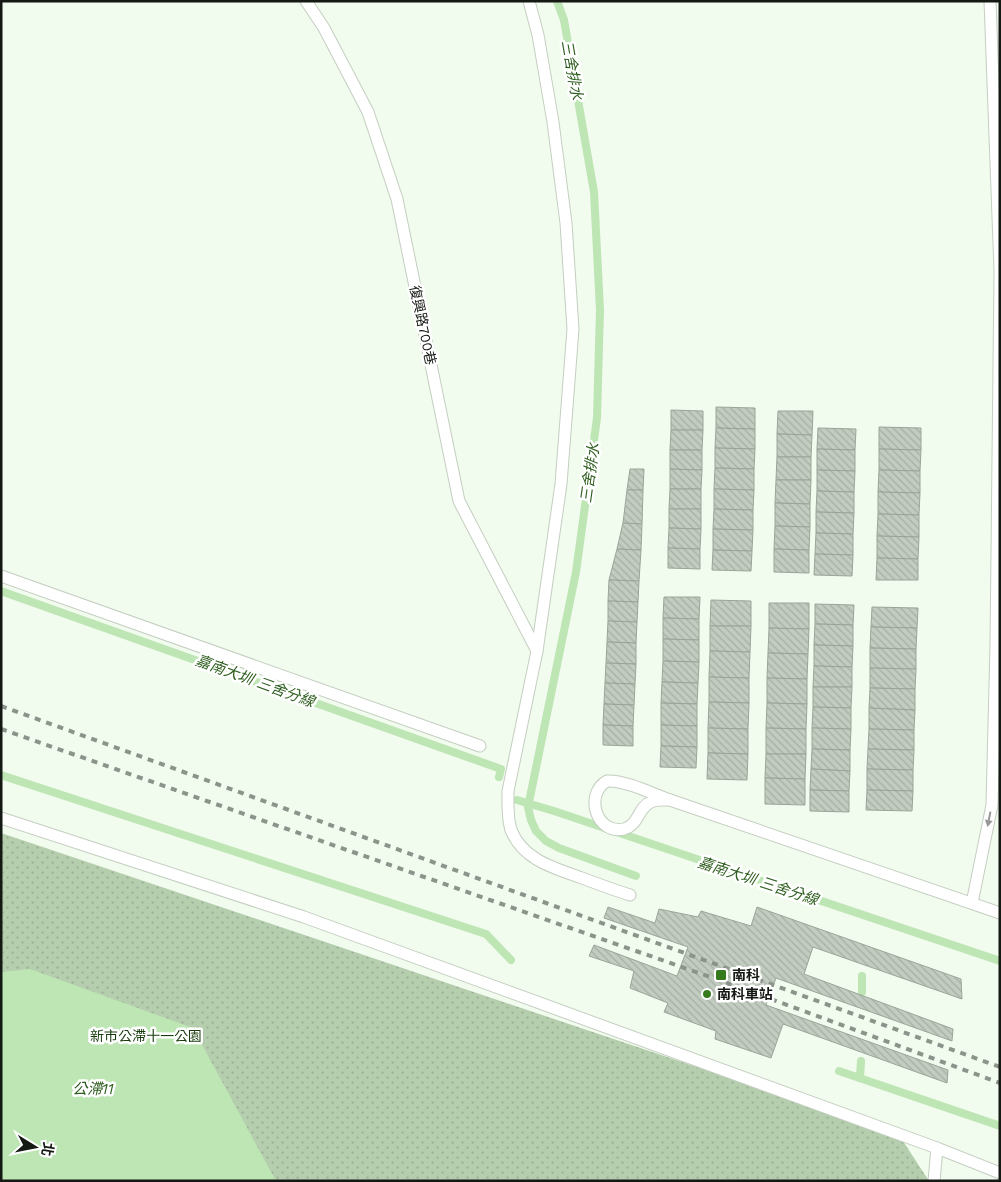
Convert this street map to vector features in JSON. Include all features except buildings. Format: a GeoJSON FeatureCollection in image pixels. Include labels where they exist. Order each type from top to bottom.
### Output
{"type":"FeatureCollection","features":[{"type":"Feature","properties":{"kind":"lane","name":"復興路700巷"},"geometry":{"type":"LineString","coordinates":[[306,1],[324,28],[368,112],[398,200],[459,501],[537,651]]}},
{"type":"Feature","properties":{"kind":"lane"},"geometry":{"type":"LineString","coordinates":[[529,1],[538,35],[555,140],[566,222],[573,329],[561,484],[537,651],[508,791],[507,811],[511,829],[519,845],[546,866],[630,895]]}},
{"type":"Feature","properties":{"kind":"lane"},"geometry":{"type":"LineString","coordinates":[[972,903],[992,805],[996,645],[1000,271],[990,1]]}},
{"type":"Feature","properties":{"kind":"lane"},"geometry":{"type":"LineString","coordinates":[[1,576],[480,746]]}},
{"type":"Feature","properties":{"kind":"lane"},"geometry":{"type":"LineString","coordinates":[[670,800],[650,802],[642,808],[637,819],[631,825],[621,829],[605,825],[596,814],[594,803],[600,787],[607,781],[617,781],[1000,913]]}},
{"type":"Feature","properties":{"kind":"lane"},"geometry":{"type":"LineString","coordinates":[[1,818],[304,916],[937,1148],[1000,1173]]}},
{"type":"Feature","properties":{"kind":"lane"},"geometry":{"type":"LineString","coordinates":[[934,1181],[937,1148]]}},
{"type":"Feature","properties":{"kind":"green space","name":"新市公滯十一公園"},"geometry":{"type":"Polygon","coordinates":[[[1,833],[899,1135],[929,1181],[1,1181],[1,833]]]}},
{"type":"Feature","properties":{"kind":"water","name":"公滯11"},"geometry":{"type":"Polygon","coordinates":[[[30,969],[193,1028],[276,1181],[1,1181],[1,972],[30,969]]]}},
{"type":"Feature","properties":{"kind":"waterway","name":"三舍排水"},"geometry":{"type":"LineString","coordinates":[[557,1],[564,20],[594,192],[600,310],[597,418],[576,572],[528,807],[536,831],[546,841],[559,848],[636,876]]}},
{"type":"Feature","properties":{"kind":"waterway","name":"嘉南大圳 三舍分線"},"geometry":{"type":"LineString","coordinates":[[1,591],[501,769],[499,777]]}},
{"type":"Feature","properties":{"kind":"waterway"},"geometry":{"type":"LineString","coordinates":[[1,775],[486,934],[511,960]]}},
{"type":"Feature","properties":{"kind":"waterway","name":"嘉南大圳 三舍分線"},"geometry":{"type":"LineString","coordinates":[[517,800],[1000,961]]}},
{"type":"Feature","properties":{"kind":"waterway","name":"三舍排水"},"geometry":{"type":"LineString","coordinates":[[862,976],[862,992]]}},
{"type":"Feature","properties":{"kind":"waterway","name":"三舍排水"},"geometry":{"type":"LineString","coordinates":[[860,1078],[861,1061]]}},
{"type":"Feature","properties":{"kind":"waterway"},"geometry":{"type":"LineString","coordinates":[[839,1071],[1000,1126]]}},
{"type":"Feature","properties":{"kind":"railway"},"geometry":{"type":"LineString","coordinates":[[1,706],[1000,1067]]}},
{"type":"Feature","properties":{"kind":"railway"},"geometry":{"type":"LineString","coordinates":[[1,729],[719,980],[1000,1083]]}},
{"type":"Feature","properties":{"kind":"place","name":"南科"},"geometry":{"type":"Point","coordinates":[721,975]}},
{"type":"Feature","properties":{"kind":"place","name":"南科車站"},"geometry":{"type":"Point","coordinates":[707,994]}}]}
